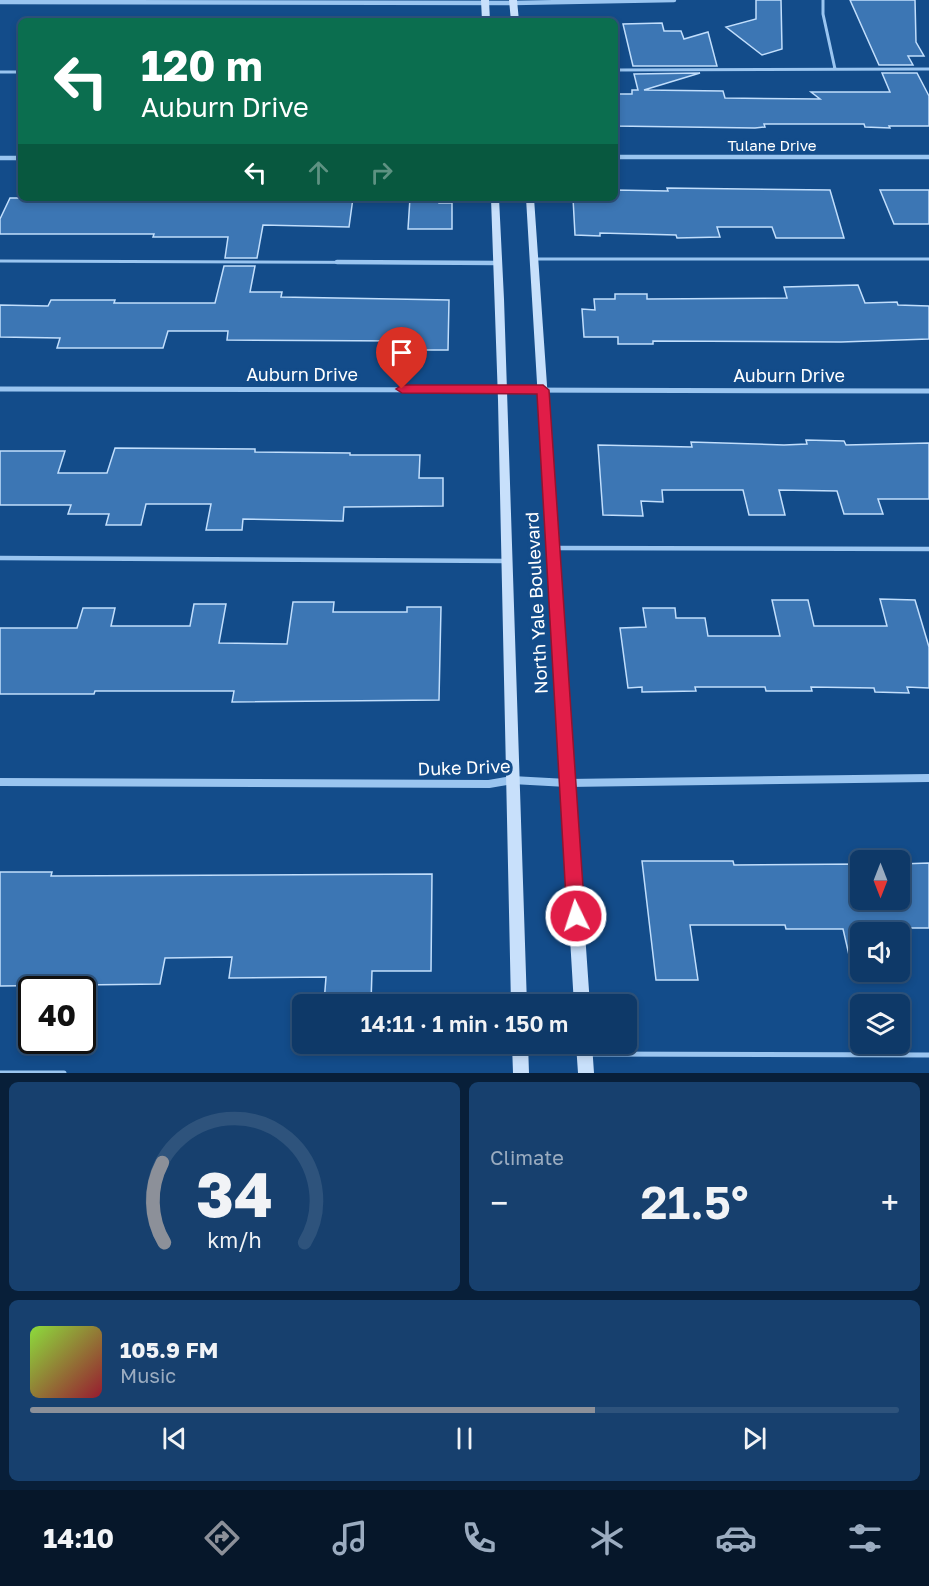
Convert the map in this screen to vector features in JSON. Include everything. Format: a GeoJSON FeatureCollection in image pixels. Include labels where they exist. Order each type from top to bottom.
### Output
{"type":"FeatureCollection","features":[{"type":"Feature","properties":{"kind":"street"},"geometry":{"type":"LineString","coordinates":[[0,2],[674,0]]}},
{"type":"Feature","properties":{"kind":"street"},"geometry":{"type":"LineString","coordinates":[[485,1],[486,18]]}},
{"type":"Feature","properties":{"kind":"street"},"geometry":{"type":"LineString","coordinates":[[513,2],[515,18]]}},
{"type":"Feature","properties":{"kind":"street","name":"Tulane Drive"},"geometry":{"type":"LineString","coordinates":[[618,157],[929,157]]}},
{"type":"Feature","properties":{"kind":"street"},"geometry":{"type":"LineString","coordinates":[[0,158],[18,158]]}},
{"type":"Feature","properties":{"kind":"street","name":"North Yale Boulevard"},"geometry":{"type":"LineString","coordinates":[[495,201],[504,389],[519,994]]}},
{"type":"Feature","properties":{"kind":"street","name":"North Yale Boulevard"},"geometry":{"type":"LineString","coordinates":[[530,201],[581,994]]}},
{"type":"Feature","properties":{"kind":"street","name":"Auburn Drive"},"geometry":{"type":"LineString","coordinates":[[0,389],[929,391]]}},
{"type":"Feature","properties":{"kind":"street","name":"Duke Drive"},"geometry":{"type":"LineString","coordinates":[[0,782],[489,784],[512,780],[567,783],[929,778]]}},
{"type":"Feature","properties":{"kind":"street"},"geometry":{"type":"LineString","coordinates":[[520,1054],[521,1073]]}},
{"type":"Feature","properties":{"kind":"street"},"geometry":{"type":"LineString","coordinates":[[585,1054],[586,1073]]}},
{"type":"Feature","properties":{"kind":"lane"},"geometry":{"type":"LineString","coordinates":[[824,0],[823,14],[835,69]]}},
{"type":"Feature","properties":{"kind":"lane"},"geometry":{"type":"LineString","coordinates":[[618,70],[929,69]]}},
{"type":"Feature","properties":{"kind":"lane"},"geometry":{"type":"LineString","coordinates":[[0,72],[18,72]]}},
{"type":"Feature","properties":{"kind":"lane"},"geometry":{"type":"LineString","coordinates":[[535,259],[929,259]]}},
{"type":"Feature","properties":{"kind":"lane"},"geometry":{"type":"LineString","coordinates":[[0,261],[498,263]]}},
{"type":"Feature","properties":{"kind":"lane"},"geometry":{"type":"LineString","coordinates":[[553,548],[929,549]]}},
{"type":"Feature","properties":{"kind":"lane"},"geometry":{"type":"LineString","coordinates":[[0,558],[507,561]]}},
{"type":"Feature","properties":{"kind":"lane"},"geometry":{"type":"LineString","coordinates":[[637,1050],[929,1055]]}},
{"type":"Feature","properties":{"kind":"lane"},"geometry":{"type":"LineString","coordinates":[[0,1072],[64,1073]]}},
{"type":"Feature","properties":{"kind":"building"},"geometry":{"type":"Polygon","coordinates":[[[756,0],[781,0],[782,49],[762,55],[726,27],[756,19],[756,0]]]}},
{"type":"Feature","properties":{"kind":"building"},"geometry":{"type":"Polygon","coordinates":[[[850,0],[915,0],[916,42],[924,56],[908,56],[913,65],[879,65],[850,0]]]}},
{"type":"Feature","properties":{"kind":"building"},"geometry":{"type":"Polygon","coordinates":[[[662,23],[664,31],[681,31],[684,39],[708,32],[717,66],[633,66],[623,24],[662,23]]]}},
{"type":"Feature","properties":{"kind":"building"},"geometry":{"type":"Polygon","coordinates":[[[700,73],[644,90],[723,91],[725,98],[820,99],[811,92],[890,92],[882,73],[917,73],[929,96],[929,126],[889,126],[890,128],[865,127],[864,124],[764,124],[765,127],[755,128],[618,126],[618,94],[632,94],[632,90],[638,90],[634,74],[700,73]]]}},
{"type":"Feature","properties":{"kind":"building"},"geometry":{"type":"Polygon","coordinates":[[[667,188],[830,190],[844,238],[776,238],[772,227],[717,227],[720,237],[677,238],[676,235],[600,233],[600,236],[575,235],[573,201],[618,201],[618,190],[668,191],[667,188]]]}},
{"type":"Feature","properties":{"kind":"building"},"geometry":{"type":"Polygon","coordinates":[[[880,190],[929,190],[929,224],[894,224],[880,190]]]}},
{"type":"Feature","properties":{"kind":"building"},"geometry":{"type":"Polygon","coordinates":[[[10,198],[18,198],[18,201],[353,201],[349,227],[263,225],[257,258],[225,258],[228,237],[153,237],[154,234],[0,234],[0,219],[10,198]]]}},
{"type":"Feature","properties":{"kind":"building"},"geometry":{"type":"Polygon","coordinates":[[[410,201],[452,203],[452,229],[408,229],[410,201]]]}},
{"type":"Feature","properties":{"kind":"building"},"geometry":{"type":"Polygon","coordinates":[[[224,266],[255,266],[250,292],[282,292],[281,297],[449,300],[448,350],[404,350],[405,341],[227,340],[228,331],[168,331],[163,348],[57,348],[60,338],[0,337],[0,305],[48,306],[51,300],[115,300],[114,303],[215,303],[224,266]]]}},
{"type":"Feature","properties":{"kind":"building"},"geometry":{"type":"Polygon","coordinates":[[[858,285],[865,303],[897,302],[898,305],[929,306],[929,339],[841,342],[653,341],[653,344],[618,344],[618,337],[584,337],[582,309],[595,310],[594,299],[615,299],[615,294],[647,294],[647,299],[787,298],[784,287],[858,285]]]}},
{"type":"Feature","properties":{"kind":"building"},"geometry":{"type":"Polygon","coordinates":[[[806,440],[844,441],[846,445],[929,443],[929,499],[878,499],[883,514],[844,514],[837,491],[779,490],[785,515],[749,515],[743,490],[662,490],[663,502],[641,501],[643,516],[603,515],[598,445],[692,447],[691,442],[784,445],[807,444],[806,440]]]}},
{"type":"Feature","properties":{"kind":"building"},"geometry":{"type":"Polygon","coordinates":[[[115,448],[255,449],[255,452],[420,455],[419,478],[443,478],[443,506],[344,507],[343,521],[243,519],[242,530],[206,530],[211,504],[146,504],[141,525],[106,525],[109,514],[68,514],[71,505],[0,505],[0,451],[65,451],[58,473],[107,473],[115,448]]]}},
{"type":"Feature","properties":{"kind":"building"},"geometry":{"type":"Polygon","coordinates":[[[880,599],[915,600],[929,647],[929,688],[907,687],[909,693],[875,692],[874,688],[811,687],[812,691],[766,691],[765,687],[695,687],[696,691],[642,692],[642,687],[628,688],[620,628],[646,627],[643,608],[675,608],[676,618],[705,618],[708,636],[780,636],[772,600],[808,600],[814,626],[887,626],[880,599]]]}},
{"type":"Feature","properties":{"kind":"building"},"geometry":{"type":"Polygon","coordinates":[[[293,602],[334,602],[333,612],[407,612],[407,607],[441,607],[439,700],[232,702],[234,691],[0,694],[0,628],[77,628],[83,608],[115,608],[111,626],[190,626],[194,604],[226,604],[219,643],[287,644],[293,602]]]}},
{"type":"Feature","properties":{"kind":"building"},"geometry":{"type":"Polygon","coordinates":[[[642,861],[733,861],[734,865],[850,864],[850,910],[910,910],[910,864],[929,863],[929,928],[910,928],[910,922],[850,922],[850,959],[843,929],[786,929],[785,925],[690,925],[698,980],[656,980],[642,861]]]}},
{"type":"Feature","properties":{"kind":"building"},"geometry":{"type":"Polygon","coordinates":[[[0,872],[52,872],[51,876],[432,874],[431,971],[372,971],[371,994],[325,994],[326,977],[229,978],[232,957],[165,958],[160,984],[96,985],[96,976],[18,976],[18,986],[0,986],[0,872]]]}},
{"type":"Feature","properties":{"kind":"route"},"geometry":{"type":"LineString","coordinates":[[402,389],[543,390],[576,916]]}}]}
